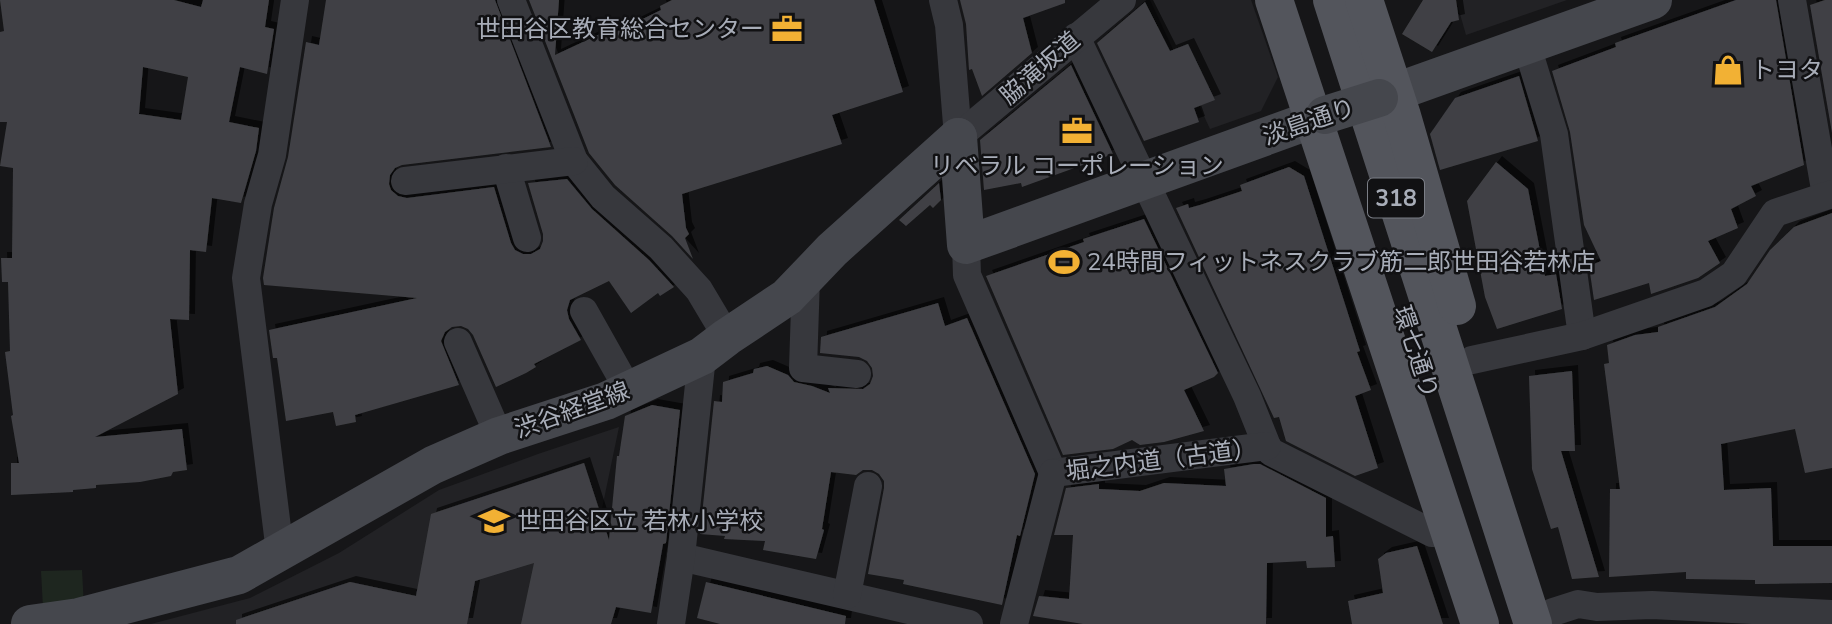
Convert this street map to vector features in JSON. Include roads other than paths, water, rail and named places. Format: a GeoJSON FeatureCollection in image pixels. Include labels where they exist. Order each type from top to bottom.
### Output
{"type":"FeatureCollection","features":[{"type":"Feature","properties":{"kind":"main road"},"geometry":{"type":"LineString","coordinates":[[1274,0],[1319,117],[1480,624]]}},
{"type":"Feature","properties":{"kind":"main road","name":"環七通り"},"geometry":{"type":"LineString","coordinates":[[1302,0],[1503,624]]}},
{"type":"Feature","properties":{"kind":"main road","name":"環七通り"},"geometry":{"type":"LineString","coordinates":[[1332,0],[1548,620]]}},
{"type":"Feature","properties":{"kind":"main road"},"geometry":{"type":"LineString","coordinates":[[1364,0],[1387,95],[1472,360],[1548,620]]}},
{"type":"Feature","properties":{"kind":"main road","name":"淡島通り"},"geometry":{"type":"LineString","coordinates":[[966,245],[1653,0]]}},
{"type":"Feature","properties":{"kind":"main road","name":"渋谷経堂線"},"geometry":{"type":"LineString","coordinates":[[30,624],[79,617],[239,575],[433,465],[499,436],[606,401],[715,346],[787,297],[888,198],[958,137]]}},
{"type":"Feature","properties":{"kind":"main road"},"geometry":{"type":"LineString","coordinates":[[958,137],[966,245]]}},
{"type":"Feature","properties":{"kind":"street"},"geometry":{"type":"LineString","coordinates":[[280,552],[246,278],[258,204],[272,155],[296,0]]}},
{"type":"Feature","properties":{"kind":"street"},"geometry":{"type":"LineString","coordinates":[[510,0],[574,161],[603,197],[661,248],[699,290],[715,346],[671,624]]}},
{"type":"Feature","properties":{"kind":"street"},"geometry":{"type":"LineString","coordinates":[[943,0],[949,25],[958,137]]}},
{"type":"Feature","properties":{"kind":"street","name":"脇滝坂道"},"geometry":{"type":"LineString","coordinates":[[958,137],[1122,0]]}},
{"type":"Feature","properties":{"kind":"street"},"geometry":{"type":"LineString","coordinates":[[1472,360],[1582,336],[1706,293],[1734,274],[1775,214],[1829,194],[1792,0]]}},
{"type":"Feature","properties":{"kind":"street"},"geometry":{"type":"LineString","coordinates":[[1076,37],[1247,396],[1267,446]]}},
{"type":"Feature","properties":{"kind":"street"},"geometry":{"type":"LineString","coordinates":[[1527,47],[1554,134],[1582,336]]}},
{"type":"Feature","properties":{"kind":"street"},"geometry":{"type":"LineString","coordinates":[[405,181],[574,161]]}},
{"type":"Feature","properties":{"kind":"street"},"geometry":{"type":"LineString","coordinates":[[506,168],[527,238]]}},
{"type":"Feature","properties":{"kind":"street","name":"堀之内道（古道）"},"geometry":{"type":"LineString","coordinates":[[966,245],[967,275],[1054,473],[1267,446],[1271,452],[1432,533],[1449,528]]}},
{"type":"Feature","properties":{"kind":"street"},"geometry":{"type":"LineString","coordinates":[[806,278],[803,368],[857,374]]}},
{"type":"Feature","properties":{"kind":"street"},"geometry":{"type":"LineString","coordinates":[[584,311],[629,391]]}},
{"type":"Feature","properties":{"kind":"street"},"geometry":{"type":"LineString","coordinates":[[458,342],[499,436]]}},
{"type":"Feature","properties":{"kind":"street"},"geometry":{"type":"LineString","coordinates":[[1014,624],[1054,473]]}},
{"type":"Feature","properties":{"kind":"street"},"geometry":{"type":"LineString","coordinates":[[847,595],[869,486]]}},
{"type":"Feature","properties":{"kind":"street"},"geometry":{"type":"LineString","coordinates":[[681,557],[969,624]]}},
{"type":"Feature","properties":{"kind":"street"},"geometry":{"type":"LineString","coordinates":[[1548,620],[1578,604],[1597,607],[1652,605],[1832,614]]}},
{"type":"Feature","properties":{"kind":"place","name":"世田谷区教育総合センター"},"geometry":{"type":"Point","coordinates":[787,29]}},
{"type":"Feature","properties":{"kind":"place","name":"トヨタ"},"geometry":{"type":"Point","coordinates":[1728,70]}},
{"type":"Feature","properties":{"kind":"place","name":"リベラル コーポレーション"},"geometry":{"type":"Point","coordinates":[1077,131]}},
{"type":"Feature","properties":{"kind":"place","name":"24時間フィットネスクラブ筋二郎世田谷若林店"},"geometry":{"type":"Point","coordinates":[1064,262]}},
{"type":"Feature","properties":{"kind":"place","name":"世田谷区立 若林小学校"},"geometry":{"type":"Point","coordinates":[494,521]}}]}
